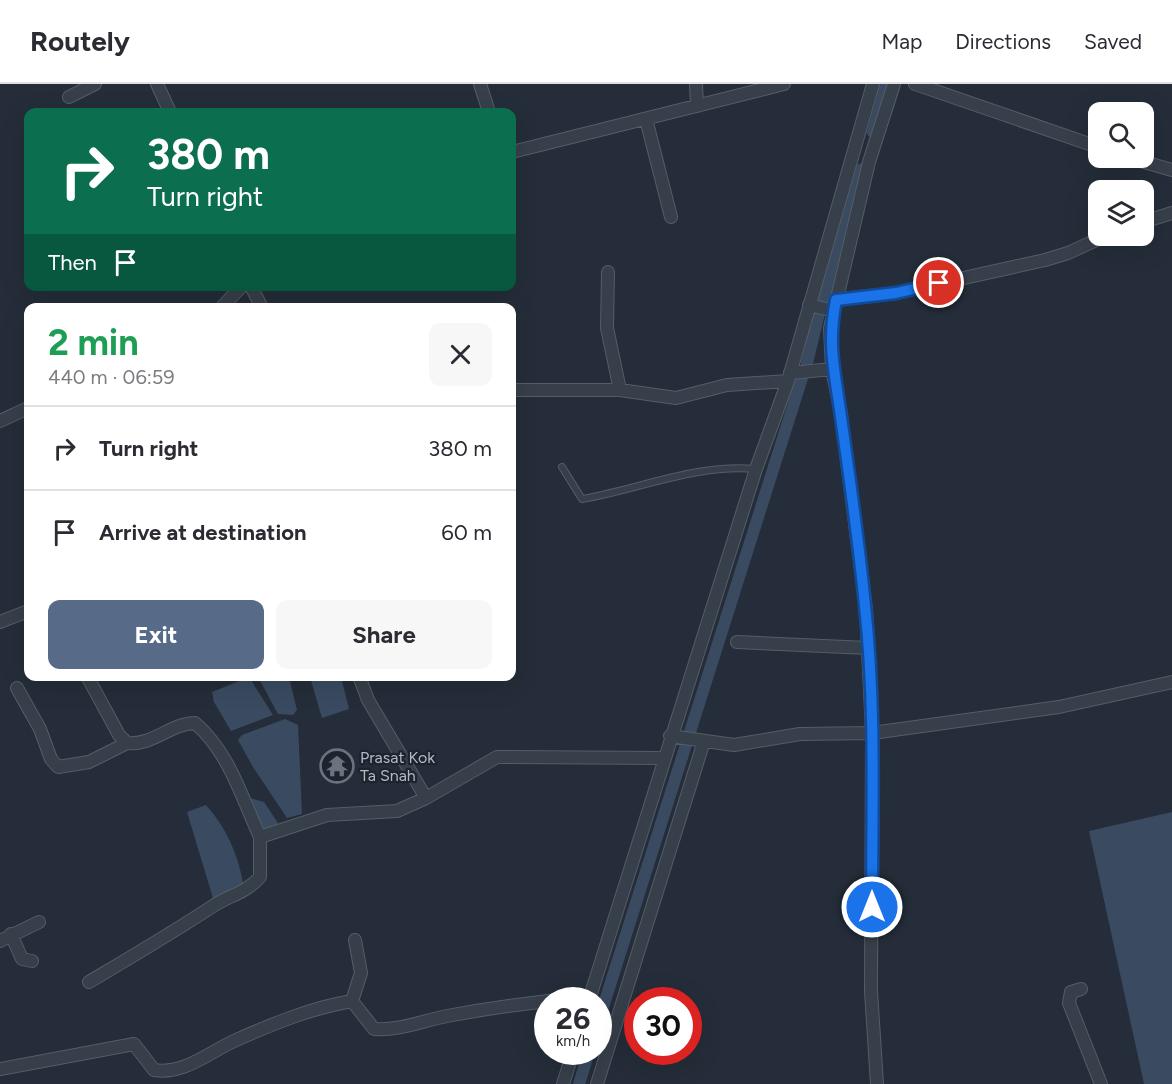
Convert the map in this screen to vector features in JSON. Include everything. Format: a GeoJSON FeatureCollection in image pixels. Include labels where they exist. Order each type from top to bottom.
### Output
{"type":"FeatureCollection","features":[{"type":"Feature","properties":{"kind":"street"},"geometry":{"type":"LineString","coordinates":[[69,97],[95,84]]}},
{"type":"Feature","properties":{"kind":"street"},"geometry":{"type":"LineString","coordinates":[[157,84],[168,108]]}},
{"type":"Feature","properties":{"kind":"street"},"geometry":{"type":"LineString","coordinates":[[480,84],[488,108]]}},
{"type":"Feature","properties":{"kind":"street"},"geometry":{"type":"LineString","coordinates":[[696,84],[697,106]]}},
{"type":"Feature","properties":{"kind":"street"},"geometry":{"type":"LineString","coordinates":[[516,151],[784,84]]}},
{"type":"Feature","properties":{"kind":"street"},"geometry":{"type":"LineString","coordinates":[[593,987],[670,736],[756,469],[789,377],[873,84]]}},
{"type":"Feature","properties":{"kind":"street"},"geometry":{"type":"LineString","coordinates":[[876,1084],[872,991],[872,733],[866,609],[841,414],[832,369],[830,328],[869,162],[894,84]]}},
{"type":"Feature","properties":{"kind":"street"},"geometry":{"type":"LineString","coordinates":[[915,84],[1088,144]]}},
{"type":"Feature","properties":{"kind":"street"},"geometry":{"type":"LineString","coordinates":[[646,119],[671,217]]}},
{"type":"Feature","properties":{"kind":"street"},"geometry":{"type":"LineString","coordinates":[[1154,165],[1172,170]]}},
{"type":"Feature","properties":{"kind":"street"},"geometry":{"type":"LineString","coordinates":[[1154,219],[1172,213]]}},
{"type":"Feature","properties":{"kind":"street"},"geometry":{"type":"LineString","coordinates":[[809,305],[835,306],[896,293],[1045,260],[1088,244]]}},
{"type":"Feature","properties":{"kind":"street"},"geometry":{"type":"LineString","coordinates":[[608,273],[607,328],[620,390]]}},
{"type":"Feature","properties":{"kind":"street"},"geometry":{"type":"LineString","coordinates":[[226,303],[238,291]]}},
{"type":"Feature","properties":{"kind":"street"},"geometry":{"type":"LineString","coordinates":[[516,390],[620,390],[676,398],[727,385],[832,369]]}},
{"type":"Feature","properties":{"kind":"street"},"geometry":{"type":"LineString","coordinates":[[0,422],[24,410]]}},
{"type":"Feature","properties":{"kind":"street"},"geometry":{"type":"LineString","coordinates":[[0,622],[24,613]]}},
{"type":"Feature","properties":{"kind":"street"},"geometry":{"type":"LineString","coordinates":[[736,642],[868,648]]}},
{"type":"Feature","properties":{"kind":"street"},"geometry":{"type":"LineString","coordinates":[[90,681],[119,735],[127,743]]}},
{"type":"Feature","properties":{"kind":"street"},"geometry":{"type":"LineString","coordinates":[[361,681],[368,700],[426,798]]}},
{"type":"Feature","properties":{"kind":"street"},"geometry":{"type":"LineString","coordinates":[[670,736],[734,745],[800,734],[872,733],[1059,707],[1172,682]]}},
{"type":"Feature","properties":{"kind":"street"},"geometry":{"type":"LineString","coordinates":[[17,688],[40,729],[51,759],[58,768],[89,762],[127,743],[140,744],[185,723],[195,723],[206,732],[236,779],[260,837],[260,877],[246,891],[215,905],[176,932],[88,982]]}},
{"type":"Feature","properties":{"kind":"street"},"geometry":{"type":"LineString","coordinates":[[597,1084],[704,741]]}},
{"type":"Feature","properties":{"kind":"street"},"geometry":{"type":"LineString","coordinates":[[260,837],[327,815],[398,811],[426,798],[497,756],[664,758]]}},
{"type":"Feature","properties":{"kind":"street"},"geometry":{"type":"LineString","coordinates":[[0,941],[39,922]]}},
{"type":"Feature","properties":{"kind":"street"},"geometry":{"type":"LineString","coordinates":[[12,934],[22,959],[32,962]]}},
{"type":"Feature","properties":{"kind":"street"},"geometry":{"type":"LineString","coordinates":[[352,1001],[361,973],[356,940]]}},
{"type":"Feature","properties":{"kind":"street"},"geometry":{"type":"LineString","coordinates":[[1081,989],[1071,992],[1069,1003],[1101,1084]]}},
{"type":"Feature","properties":{"kind":"street"},"geometry":{"type":"LineString","coordinates":[[352,1001],[374,1029],[391,1030],[442,1017],[534,1002]]}},
{"type":"Feature","properties":{"kind":"street"},"geometry":{"type":"LineString","coordinates":[[0,1070],[134,1044],[154,1070],[170,1072],[233,1042],[306,1012],[352,1001]]}},
{"type":"Feature","properties":{"kind":"street"},"geometry":{"type":"LineString","coordinates":[[563,1084],[569,1065]]}},
{"type":"Feature","properties":{"kind":"lane"},"geometry":{"type":"LineString","coordinates":[[562,467],[582,499],[694,472],[737,468],[756,469]]}},
{"type":"Feature","properties":{"kind":"water"},"geometry":{"type":"Polygon","coordinates":[[[239,681],[252,681],[273,715],[231,731],[214,702],[212,692],[239,681]]]}},
{"type":"Feature","properties":{"kind":"water"},"geometry":{"type":"Polygon","coordinates":[[[260,681],[290,681],[297,710],[293,715],[278,714],[260,681]]]}},
{"type":"Feature","properties":{"kind":"water"},"geometry":{"type":"Polygon","coordinates":[[[311,681],[342,681],[349,709],[322,718],[311,681]]]}},
{"type":"Feature","properties":{"kind":"water"},"geometry":{"type":"Polygon","coordinates":[[[285,719],[298,725],[302,814],[287,818],[238,740],[242,735],[285,719]]]}},
{"type":"Feature","properties":{"kind":"water"},"geometry":{"type":"Polygon","coordinates":[[[246,797],[264,802],[278,823],[271,832],[259,831],[246,797]]]}},
{"type":"Feature","properties":{"kind":"water"},"geometry":{"type":"Polygon","coordinates":[[[206,805],[225,832],[238,862],[243,883],[235,895],[213,898],[187,812],[206,805]]]}},
{"type":"Feature","properties":{"kind":"water"},"geometry":{"type":"Polygon","coordinates":[[[1172,812],[1172,1084],[1144,1084],[1089,831],[1172,812]]]}},
{"type":"Feature","properties":{"kind":"waterway"},"geometry":{"type":"LineString","coordinates":[[873,132],[886,86]]}},
{"type":"Feature","properties":{"kind":"waterway"},"geometry":{"type":"LineString","coordinates":[[824,300],[862,169]]}},
{"type":"Feature","properties":{"kind":"waterway"},"geometry":{"type":"LineString","coordinates":[[807,363],[819,313]]}},
{"type":"Feature","properties":{"kind":"waterway"},"geometry":{"type":"LineString","coordinates":[[609,987],[802,378]]}},
{"type":"Feature","properties":{"kind":"waterway"},"geometry":{"type":"LineString","coordinates":[[579,1084],[585,1065]]}},
{"type":"Feature","properties":{"kind":"place","name":"Prasat Kok Ta Snah"},"geometry":{"type":"Point","coordinates":[337,766]}},
{"type":"Feature","properties":{"kind":"route"},"geometry":{"type":"LineString","coordinates":[[872,907],[872,733],[866,609],[841,414],[832,369],[830,328],[836,300],[896,293],[939,283]]}}]}
